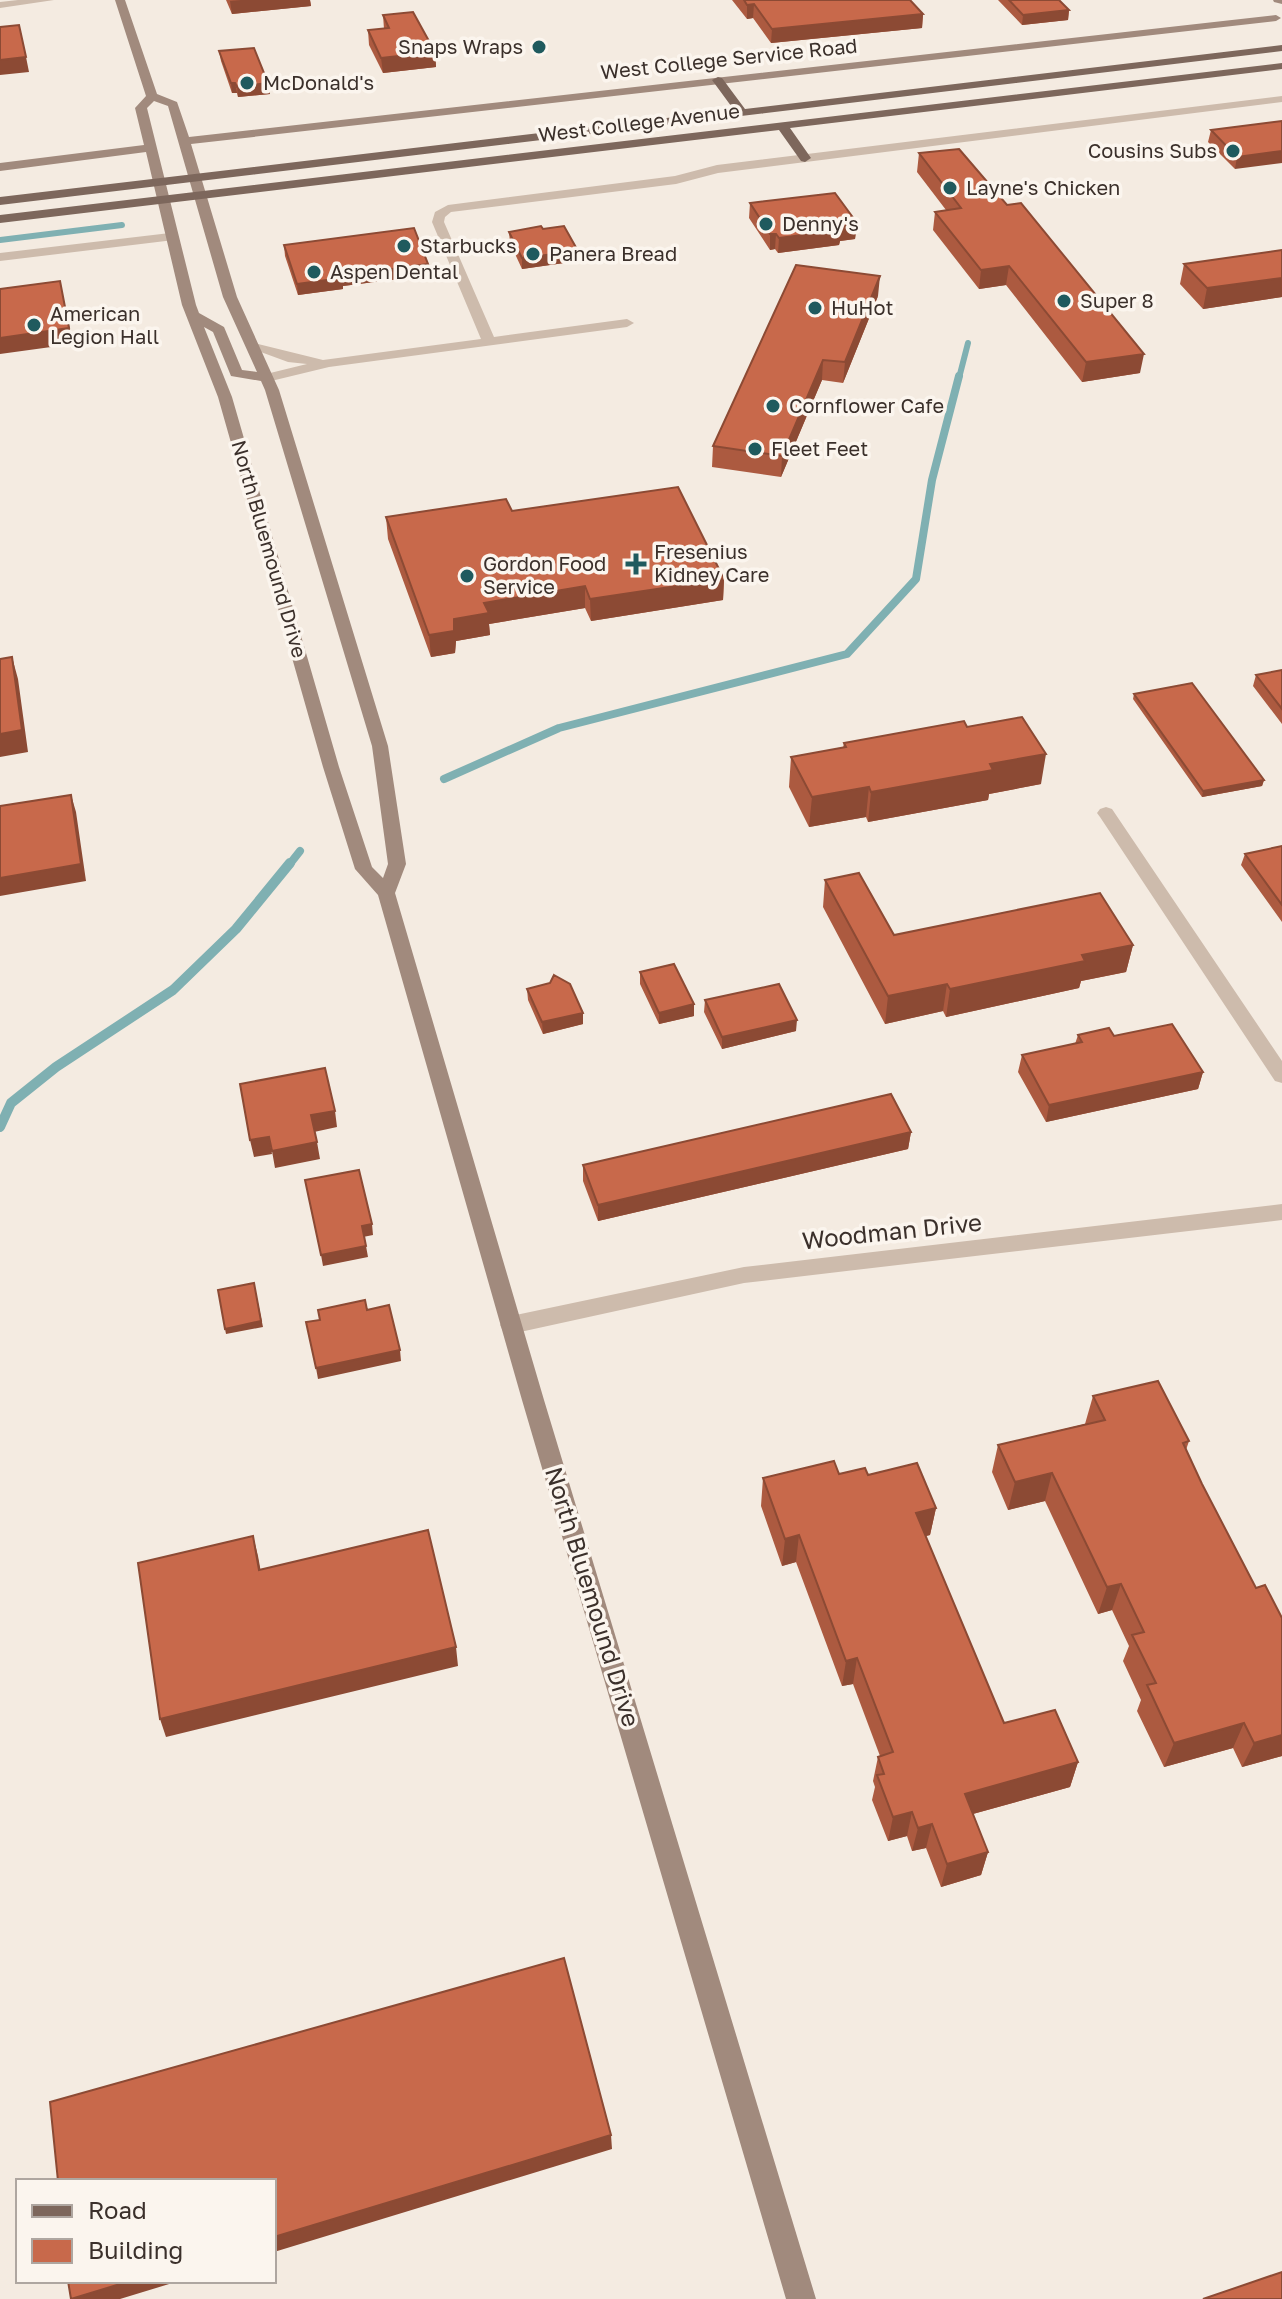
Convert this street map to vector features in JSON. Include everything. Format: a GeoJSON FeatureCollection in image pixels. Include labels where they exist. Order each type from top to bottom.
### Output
{"type":"FeatureCollection","features":[{"type":"Feature","properties":{"kind":"main road"},"geometry":{"type":"LineString","coordinates":[[120,0],[152,96]]}},
{"type":"Feature","properties":{"kind":"main road"},"geometry":{"type":"LineString","coordinates":[[1262,4],[1279,21]]}},
{"type":"Feature","properties":{"kind":"main road","name":"West College Service Road"},"geometry":{"type":"LineString","coordinates":[[187,141],[718,80],[1279,21]]}},
{"type":"Feature","properties":{"kind":"main road","name":"West College Avenue"},"geometry":{"type":"LineString","coordinates":[[0,201],[1282,48]]}},
{"type":"Feature","properties":{"kind":"main road","name":"West College Avenue"},"geometry":{"type":"LineString","coordinates":[[0,219],[1282,66]]}},
{"type":"Feature","properties":{"kind":"main road"},"geometry":{"type":"LineString","coordinates":[[718,80],[742,113]]}},
{"type":"Feature","properties":{"kind":"main road","name":"North Bluemound Drive"},"geometry":{"type":"LineString","coordinates":[[386,893],[397,864],[380,746],[318,534],[267,378],[230,297],[194,178],[187,141],[173,104],[152,96],[141,108],[170,237],[194,316],[225,397],[328,757],[364,869],[386,893],[511,1325],[801,2299]]}},
{"type":"Feature","properties":{"kind":"main road"},"geometry":{"type":"LineString","coordinates":[[782,126],[805,158]]}},
{"type":"Feature","properties":{"kind":"main road"},"geometry":{"type":"LineString","coordinates":[[0,167],[151,148]]}},
{"type":"Feature","properties":{"kind":"main road"},"geometry":{"type":"LineString","coordinates":[[194,316],[219,330],[236,373],[267,378]]}},
{"type":"Feature","properties":{"kind":"street"},"geometry":{"type":"LineString","coordinates":[[0,5],[49,0]]}},
{"type":"Feature","properties":{"kind":"street"},"geometry":{"type":"LineString","coordinates":[[489,342],[438,222],[439,215],[454,208],[676,180],[717,169],[1282,99]]}},
{"type":"Feature","properties":{"kind":"street"},"geometry":{"type":"LineString","coordinates":[[0,257],[170,237]]}},
{"type":"Feature","properties":{"kind":"street"},"geometry":{"type":"LineString","coordinates":[[267,378],[311,370],[329,363],[627,323]]}},
{"type":"Feature","properties":{"kind":"street"},"geometry":{"type":"LineString","coordinates":[[254,347],[293,359],[329,363]]}},
{"type":"Feature","properties":{"kind":"street"},"geometry":{"type":"LineString","coordinates":[[1106,813],[1282,1076]]}},
{"type":"Feature","properties":{"kind":"street","name":"Woodman Drive"},"geometry":{"type":"LineString","coordinates":[[511,1325],[744,1275],[1282,1212]]}},
{"type":"Feature","properties":{"kind":"building"},"geometry":{"type":"Polygon","coordinates":[[[744,0],[910,0],[923,14],[772,29],[754,4],[747,5],[744,0]]]}},
{"type":"Feature","properties":{"kind":"building"},"geometry":{"type":"Polygon","coordinates":[[[1009,0],[1059,0],[1069,10],[1023,15],[1009,0]]]}},
{"type":"Feature","properties":{"kind":"building"},"geometry":{"type":"Polygon","coordinates":[[[413,12],[435,52],[381,58],[368,30],[389,28],[383,15],[413,12]]]}},
{"type":"Feature","properties":{"kind":"building"},"geometry":{"type":"Polygon","coordinates":[[[19,25],[26,57],[0,60],[0,27],[19,25]]]}},
{"type":"Feature","properties":{"kind":"building"},"geometry":{"type":"Polygon","coordinates":[[[254,48],[268,83],[237,87],[231,83],[219,51],[254,48]]]}},
{"type":"Feature","properties":{"kind":"building"},"geometry":{"type":"Polygon","coordinates":[[[1282,121],[1282,151],[1237,157],[1211,130],[1282,121]]]}},
{"type":"Feature","properties":{"kind":"building"},"geometry":{"type":"Polygon","coordinates":[[[959,149],[1007,205],[1021,203],[1144,354],[1086,362],[1009,266],[981,270],[935,212],[961,208],[919,153],[959,149]]]}},
{"type":"Feature","properties":{"kind":"building"},"geometry":{"type":"Polygon","coordinates":[[[835,193],[857,223],[838,226],[840,230],[779,238],[776,234],[770,234],[750,203],[835,193]]]}},
{"type":"Feature","properties":{"kind":"building"},"geometry":{"type":"Polygon","coordinates":[[[541,226],[543,229],[564,226],[578,251],[522,258],[509,232],[541,226]]]}},
{"type":"Feature","properties":{"kind":"building"},"geometry":{"type":"Polygon","coordinates":[[[414,228],[428,264],[297,284],[284,245],[414,228]]]}},
{"type":"Feature","properties":{"kind":"building"},"geometry":{"type":"Polygon","coordinates":[[[1282,250],[1282,278],[1207,288],[1184,264],[1282,250]]]}},
{"type":"Feature","properties":{"kind":"building"},"geometry":{"type":"Polygon","coordinates":[[[796,265],[880,276],[845,362],[823,360],[782,456],[713,446],[796,265]]]}},
{"type":"Feature","properties":{"kind":"building","name":"American Legion Hall"},"geometry":{"type":"Polygon","coordinates":[[[60,281],[69,328],[0,338],[0,289],[60,281]]]}},
{"type":"Feature","properties":{"kind":"building"},"geometry":{"type":"Polygon","coordinates":[[[678,487],[724,579],[590,599],[585,586],[484,603],[489,613],[454,619],[454,631],[429,635],[386,517],[506,499],[512,511],[678,487]]]}},
{"type":"Feature","properties":{"kind":"building"},"geometry":{"type":"Polygon","coordinates":[[[12,657],[22,730],[0,734],[0,659],[12,657]]]}},
{"type":"Feature","properties":{"kind":"building"},"geometry":{"type":"Polygon","coordinates":[[[1282,670],[1282,709],[1256,675],[1282,670]]]}},
{"type":"Feature","properties":{"kind":"building"},"geometry":{"type":"Polygon","coordinates":[[[1192,683],[1264,780],[1203,791],[1134,694],[1192,683]]]}},
{"type":"Feature","properties":{"kind":"building"},"geometry":{"type":"Polygon","coordinates":[[[1022,717],[1046,754],[990,764],[993,770],[871,792],[869,787],[812,797],[791,757],[846,747],[844,743],[964,721],[967,727],[1022,717]]]}},
{"type":"Feature","properties":{"kind":"building"},"geometry":{"type":"Polygon","coordinates":[[[71,795],[81,864],[0,878],[0,806],[71,795]]]}},
{"type":"Feature","properties":{"kind":"building"},"geometry":{"type":"Polygon","coordinates":[[[1282,846],[1282,905],[1245,854],[1282,846]]]}},
{"type":"Feature","properties":{"kind":"building"},"geometry":{"type":"Polygon","coordinates":[[[859,873],[894,935],[1100,893],[1133,945],[1082,955],[1085,961],[950,989],[947,984],[888,996],[825,880],[859,873]]]}},
{"type":"Feature","properties":{"kind":"building"},"geometry":{"type":"Polygon","coordinates":[[[674,964],[694,1004],[659,1013],[640,972],[674,964]]]}},
{"type":"Feature","properties":{"kind":"building"},"geometry":{"type":"Polygon","coordinates":[[[554,975],[570,984],[583,1013],[542,1022],[527,989],[550,983],[554,975]]]}},
{"type":"Feature","properties":{"kind":"building"},"geometry":{"type":"Polygon","coordinates":[[[779,984],[797,1020],[722,1037],[705,1000],[779,984]]]}},
{"type":"Feature","properties":{"kind":"building"},"geometry":{"type":"Polygon","coordinates":[[[1172,1024],[1203,1072],[1049,1105],[1022,1055],[1082,1042],[1078,1035],[1109,1028],[1114,1036],[1172,1024]]]}},
{"type":"Feature","properties":{"kind":"building"},"geometry":{"type":"Polygon","coordinates":[[[325,1068],[335,1111],[311,1115],[317,1142],[272,1151],[269,1137],[250,1140],[240,1084],[325,1068]]]}},
{"type":"Feature","properties":{"kind":"building"},"geometry":{"type":"Polygon","coordinates":[[[891,1094],[911,1132],[598,1205],[583,1165],[891,1094]]]}},
{"type":"Feature","properties":{"kind":"building"},"geometry":{"type":"Polygon","coordinates":[[[359,1170],[372,1224],[362,1226],[366,1246],[321,1255],[305,1180],[359,1170]]]}},
{"type":"Feature","properties":{"kind":"building"},"geometry":{"type":"Polygon","coordinates":[[[254,1283],[261,1321],[225,1329],[218,1290],[254,1283]]]}},
{"type":"Feature","properties":{"kind":"building"},"geometry":{"type":"Polygon","coordinates":[[[365,1300],[367,1310],[389,1305],[400,1350],[316,1368],[306,1322],[320,1320],[318,1310],[365,1300]]]}},
{"type":"Feature","properties":{"kind":"building"},"geometry":{"type":"Polygon","coordinates":[[[1158,1381],[1189,1441],[1183,1443],[1202,1484],[1256,1588],[1265,1585],[1282,1618],[1282,1735],[1254,1743],[1244,1723],[1174,1743],[1147,1685],[1156,1683],[1132,1635],[1144,1632],[1121,1584],[1107,1587],[1052,1473],[1015,1482],[998,1445],[1105,1420],[1093,1396],[1158,1381]]]}},
{"type":"Feature","properties":{"kind":"building"},"geometry":{"type":"Polygon","coordinates":[[[834,1461],[839,1474],[865,1468],[868,1475],[917,1463],[936,1508],[916,1513],[1004,1723],[1055,1710],[1078,1762],[965,1794],[988,1852],[947,1864],[932,1824],[918,1828],[912,1812],[893,1817],[877,1775],[884,1774],[878,1757],[893,1752],[857,1658],[846,1661],[799,1535],[785,1539],[763,1478],[834,1461]]]}},
{"type":"Feature","properties":{"kind":"building"},"geometry":{"type":"Polygon","coordinates":[[[428,1530],[456,1647],[160,1719],[138,1563],[253,1536],[259,1570],[428,1530]]]}},
{"type":"Feature","properties":{"kind":"building"},"geometry":{"type":"Polygon","coordinates":[[[564,1958],[611,2135],[276,2236],[276,2179],[58,2179],[50,2102],[564,1958]]]}},
{"type":"Feature","properties":{"kind":"building"},"geometry":{"type":"Polygon","coordinates":[[[1282,2272],[1282,2299],[1203,2299],[1282,2272]]]}},
{"type":"Feature","properties":{"kind":"building"},"geometry":{"type":"Polygon","coordinates":[[[68,2283],[123,2283],[71,2299],[68,2283]]]}},
{"type":"Feature","properties":{"kind":"waterway"},"geometry":{"type":"LineString","coordinates":[[0,240],[122,225]]}},
{"type":"Feature","properties":{"kind":"waterway"},"geometry":{"type":"LineString","coordinates":[[959,378],[968,343]]}},
{"type":"Feature","properties":{"kind":"waterway"},"geometry":{"type":"LineString","coordinates":[[444,779],[559,728],[847,654],[916,579],[932,480],[959,376]]}},
{"type":"Feature","properties":{"kind":"waterway"},"geometry":{"type":"LineString","coordinates":[[289,865],[300,851]]}},
{"type":"Feature","properties":{"kind":"waterway"},"geometry":{"type":"LineString","coordinates":[[0,1127],[11,1103],[56,1067],[173,990],[236,929],[290,863]]}},
{"type":"Feature","properties":{"kind":"place","name":"Snaps Wraps"},"geometry":{"type":"Point","coordinates":[539,47]}},
{"type":"Feature","properties":{"kind":"place","name":"McDonald's"},"geometry":{"type":"Point","coordinates":[247,83]}},
{"type":"Feature","properties":{"kind":"place","name":"Cousins Subs"},"geometry":{"type":"Point","coordinates":[1233,151]}},
{"type":"Feature","properties":{"kind":"place","name":"Layne's Chicken"},"geometry":{"type":"Point","coordinates":[950,188]}},
{"type":"Feature","properties":{"kind":"place","name":"Denny's"},"geometry":{"type":"Point","coordinates":[766,224]}},
{"type":"Feature","properties":{"kind":"place","name":"Starbucks"},"geometry":{"type":"Point","coordinates":[404,246]}},
{"type":"Feature","properties":{"kind":"place","name":"Panera Bread"},"geometry":{"type":"Point","coordinates":[533,254]}},
{"type":"Feature","properties":{"kind":"place","name":"Aspen Dental"},"geometry":{"type":"Point","coordinates":[314,272]}},
{"type":"Feature","properties":{"kind":"place","name":"Super 8"},"geometry":{"type":"Point","coordinates":[1064,301]}},
{"type":"Feature","properties":{"kind":"place","name":"HuHot"},"geometry":{"type":"Point","coordinates":[815,308]}},
{"type":"Feature","properties":{"kind":"place","name":"American Legion Hall"},"geometry":{"type":"Point","coordinates":[34,325]}},
{"type":"Feature","properties":{"kind":"place","name":"Cornflower Cafe"},"geometry":{"type":"Point","coordinates":[773,406]}},
{"type":"Feature","properties":{"kind":"place","name":"Fleet Feet"},"geometry":{"type":"Point","coordinates":[755,449]}},
{"type":"Feature","properties":{"kind":"place","name":"Fresenius Kidney Care"},"geometry":{"type":"Point","coordinates":[636,564]}},
{"type":"Feature","properties":{"kind":"place","name":"Gordon Food Service"},"geometry":{"type":"Point","coordinates":[467,576]}}]}
